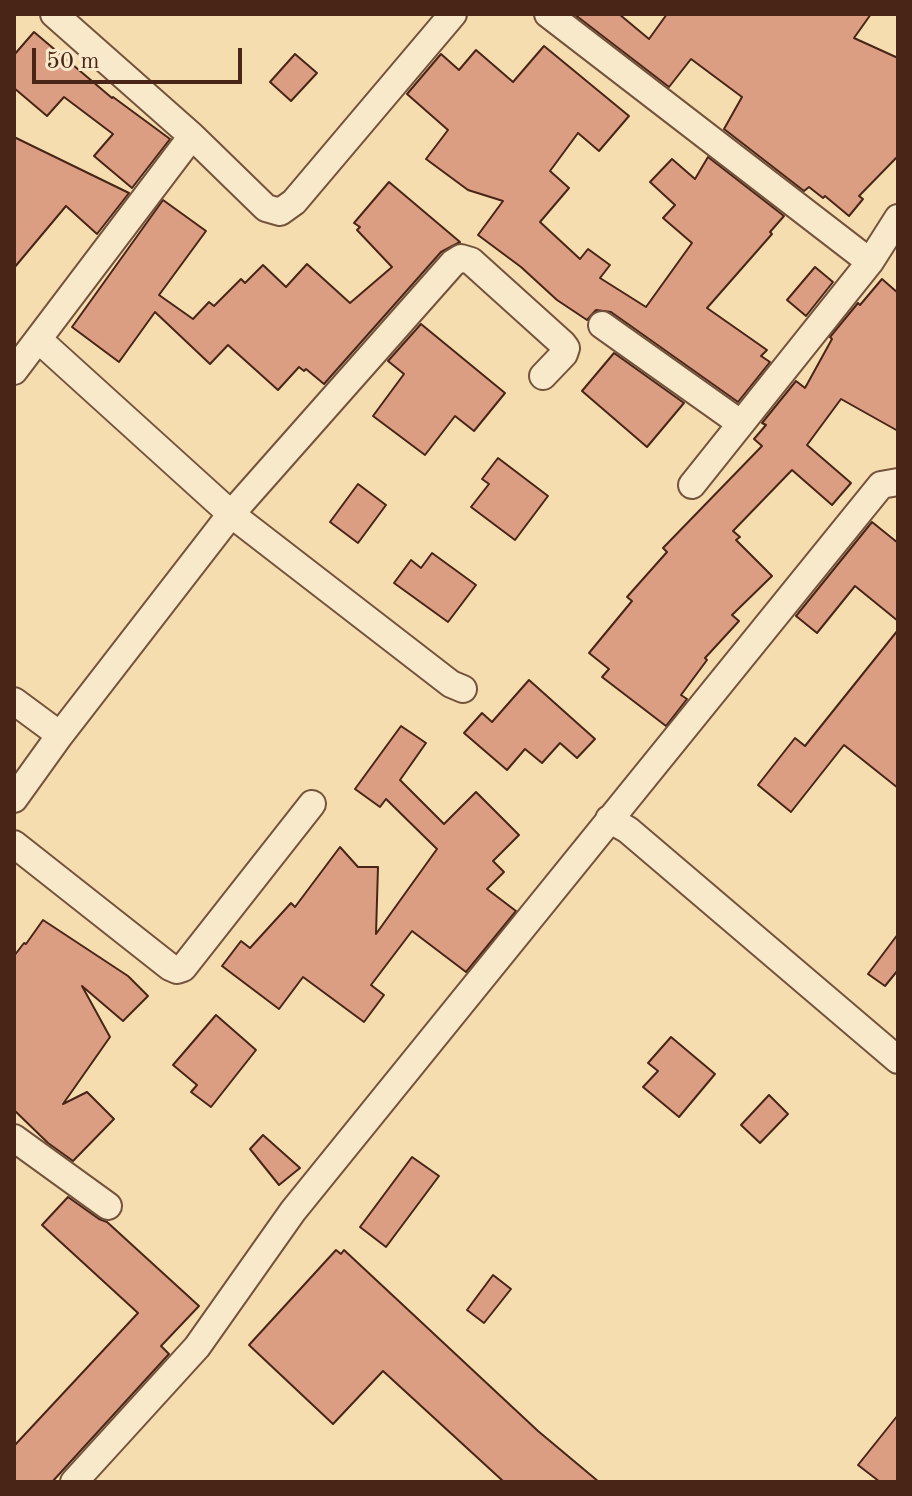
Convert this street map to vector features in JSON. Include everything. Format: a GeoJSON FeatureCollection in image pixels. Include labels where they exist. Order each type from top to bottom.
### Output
{"type":"FeatureCollection","features":[{"type":"Feature","properties":{"kind":"street"},"geometry":{"type":"LineString","coordinates":[[54,14],[192,136],[266,208],[280,212],[294,202],[453,14]]}},
{"type":"Feature","properties":{"kind":"street"},"geometry":{"type":"LineString","coordinates":[[548,14],[870,262]]}},
{"type":"Feature","properties":{"kind":"street"},"geometry":{"type":"LineString","coordinates":[[14,371],[192,136]]}},
{"type":"Feature","properties":{"kind":"street"},"geometry":{"type":"LineString","coordinates":[[692,485],[870,262],[897,221]]}},
{"type":"Feature","properties":{"kind":"street"},"geometry":{"type":"LineString","coordinates":[[14,799],[231,514],[453,263],[461,258],[471,261],[566,348],[543,376]]}},
{"type":"Feature","properties":{"kind":"street"},"geometry":{"type":"LineString","coordinates":[[602,325],[740,423]]}},
{"type":"Feature","properties":{"kind":"street"},"geometry":{"type":"LineString","coordinates":[[39,340],[231,514],[451,684],[463,689]]}},
{"type":"Feature","properties":{"kind":"street"},"geometry":{"type":"LineString","coordinates":[[74,1482],[197,1347],[293,1211],[881,485],[898,482]]}},
{"type":"Feature","properties":{"kind":"street"},"geometry":{"type":"LineString","coordinates":[[14,701],[60,735]]}},
{"type":"Feature","properties":{"kind":"street"},"geometry":{"type":"LineString","coordinates":[[14,844],[177,970],[183,968],[312,804]]}},
{"type":"Feature","properties":{"kind":"street"},"geometry":{"type":"LineString","coordinates":[[609,819],[628,830],[898,1060]]}},
{"type":"Feature","properties":{"kind":"street"},"geometry":{"type":"LineString","coordinates":[[14,1138],[108,1206]]}},
{"type":"Feature","properties":{"kind":"building"},"geometry":{"type":"Polygon","coordinates":[[[574,14],[619,14],[649,39],[667,14],[871,14],[854,38],[898,58],[898,156],[859,196],[863,199],[849,216],[809,187],[804,191],[724,129],[742,97],[691,59],[669,87],[574,14]]]}},
{"type":"Feature","properties":{"kind":"building"},"geometry":{"type":"Polygon","coordinates":[[[34,32],[112,98],[170,139],[132,188],[94,156],[113,134],[64,97],[47,116],[14,88],[14,55],[34,32]]]}},
{"type":"Feature","properties":{"kind":"building"},"geometry":{"type":"Polygon","coordinates":[[[544,46],[629,116],[599,151],[578,133],[550,171],[569,188],[540,222],[580,259],[588,249],[610,265],[600,278],[646,307],[692,243],[663,218],[675,205],[650,182],[672,159],[695,179],[708,157],[784,216],[707,308],[767,350],[761,356],[770,362],[738,402],[611,312],[596,310],[587,320],[557,300],[521,267],[478,235],[503,201],[468,190],[426,159],[448,130],[407,94],[441,54],[459,70],[476,50],[513,82],[544,46]]]}},
{"type":"Feature","properties":{"kind":"building"},"geometry":{"type":"Polygon","coordinates":[[[295,54],[317,73],[291,101],[270,82],[295,54]]]}},
{"type":"Feature","properties":{"kind":"building"},"geometry":{"type":"Polygon","coordinates":[[[14,137],[129,193],[97,234],[66,206],[14,268],[14,137]]]}},
{"type":"Feature","properties":{"kind":"building"},"geometry":{"type":"Polygon","coordinates":[[[389,182],[460,242],[441,252],[324,384],[299,367],[278,390],[228,345],[210,364],[155,312],[119,362],[72,327],[163,200],[206,231],[159,295],[193,319],[209,302],[214,306],[241,279],[245,283],[263,265],[286,287],[307,264],[350,303],[392,267],[354,223],[389,182]]]}},
{"type":"Feature","properties":{"kind":"building"},"geometry":{"type":"Polygon","coordinates":[[[815,267],[833,282],[806,316],[787,300],[815,267]]]}},
{"type":"Feature","properties":{"kind":"building"},"geometry":{"type":"Polygon","coordinates":[[[882,279],[898,293],[898,431],[841,399],[807,445],[851,483],[832,505],[792,470],[733,531],[740,537],[736,540],[772,576],[732,615],[739,621],[705,658],[707,660],[681,695],[687,699],[666,726],[602,677],[609,669],[589,653],[632,601],[627,597],[667,552],[663,548],[762,446],[754,439],[766,425],[762,423],[796,381],[805,388],[832,339],[830,337],[882,279]]]}},
{"type":"Feature","properties":{"kind":"building"},"geometry":{"type":"Polygon","coordinates":[[[421,324],[505,393],[474,431],[455,416],[425,455],[373,416],[404,374],[388,361],[421,324]]]}},
{"type":"Feature","properties":{"kind":"building"},"geometry":{"type":"Polygon","coordinates":[[[614,353],[684,403],[647,447],[582,391],[614,353]]]}},
{"type":"Feature","properties":{"kind":"building"},"geometry":{"type":"Polygon","coordinates":[[[498,458],[548,496],[515,540],[471,507],[489,484],[482,479],[498,458]]]}},
{"type":"Feature","properties":{"kind":"building"},"geometry":{"type":"Polygon","coordinates":[[[358,484],[386,505],[358,543],[330,522],[358,484]]]}},
{"type":"Feature","properties":{"kind":"building"},"geometry":{"type":"Polygon","coordinates":[[[872,522],[898,543],[898,621],[855,586],[817,633],[796,616],[872,522]]]}},
{"type":"Feature","properties":{"kind":"building"},"geometry":{"type":"Polygon","coordinates":[[[432,553],[476,585],[448,622],[394,583],[411,560],[421,568],[432,553]]]}},
{"type":"Feature","properties":{"kind":"building"},"geometry":{"type":"Polygon","coordinates":[[[898,630],[898,788],[844,745],[791,812],[758,785],[795,738],[805,746],[898,630]]]}},
{"type":"Feature","properties":{"kind":"building"},"geometry":{"type":"Polygon","coordinates":[[[529,680],[595,739],[577,758],[560,743],[542,763],[525,749],[507,770],[464,733],[482,713],[492,722],[529,680]]]}},
{"type":"Feature","properties":{"kind":"building"},"geometry":{"type":"Polygon","coordinates":[[[401,726],[426,743],[400,780],[444,824],[476,792],[519,835],[493,861],[504,872],[487,889],[516,911],[466,972],[412,931],[371,985],[384,995],[364,1022],[303,977],[279,1009],[222,966],[241,941],[250,948],[291,903],[295,907],[340,847],[358,867],[378,867],[376,934],[437,849],[386,799],[380,807],[355,789],[401,726]]]}},
{"type":"Feature","properties":{"kind":"building"},"geometry":{"type":"Polygon","coordinates":[[[43,920],[128,976],[148,996],[123,1021],[82,986],[110,1037],[63,1104],[87,1092],[114,1119],[73,1161],[48,1143],[14,1110],[14,956],[43,920]]]}},
{"type":"Feature","properties":{"kind":"building"},"geometry":{"type":"Polygon","coordinates":[[[898,934],[898,970],[885,986],[868,974],[898,934]]]}},
{"type":"Feature","properties":{"kind":"building"},"geometry":{"type":"Polygon","coordinates":[[[216,1015],[256,1050],[211,1107],[191,1092],[197,1085],[173,1065],[216,1015]]]}},
{"type":"Feature","properties":{"kind":"building"},"geometry":{"type":"Polygon","coordinates":[[[671,1037],[715,1074],[679,1117],[643,1087],[658,1071],[648,1063],[671,1037]]]}},
{"type":"Feature","properties":{"kind":"building"},"geometry":{"type":"Polygon","coordinates":[[[769,1095],[788,1114],[760,1143],[741,1125],[769,1095]]]}},
{"type":"Feature","properties":{"kind":"building"},"geometry":{"type":"Polygon","coordinates":[[[263,1135],[300,1168],[279,1185],[250,1149],[263,1135]]]}},
{"type":"Feature","properties":{"kind":"building"},"geometry":{"type":"Polygon","coordinates":[[[412,1157],[439,1176],[386,1247],[360,1227],[412,1157]]]}},
{"type":"Feature","properties":{"kind":"building"},"geometry":{"type":"Polygon","coordinates":[[[68,1197],[107,1222],[199,1306],[161,1346],[169,1354],[52,1482],[14,1482],[14,1446],[138,1313],[42,1225],[68,1197]]]}},
{"type":"Feature","properties":{"kind":"building"},"geometry":{"type":"Polygon","coordinates":[[[336,1250],[341,1254],[344,1250],[538,1431],[599,1482],[504,1482],[383,1371],[333,1424],[249,1345],[336,1250]]]}},
{"type":"Feature","properties":{"kind":"building"},"geometry":{"type":"Polygon","coordinates":[[[493,1275],[511,1289],[484,1323],[467,1310],[493,1275]]]}},
{"type":"Feature","properties":{"kind":"building"},"geometry":{"type":"Polygon","coordinates":[[[898,1415],[898,1482],[880,1482],[858,1465],[898,1415]]]}}]}
